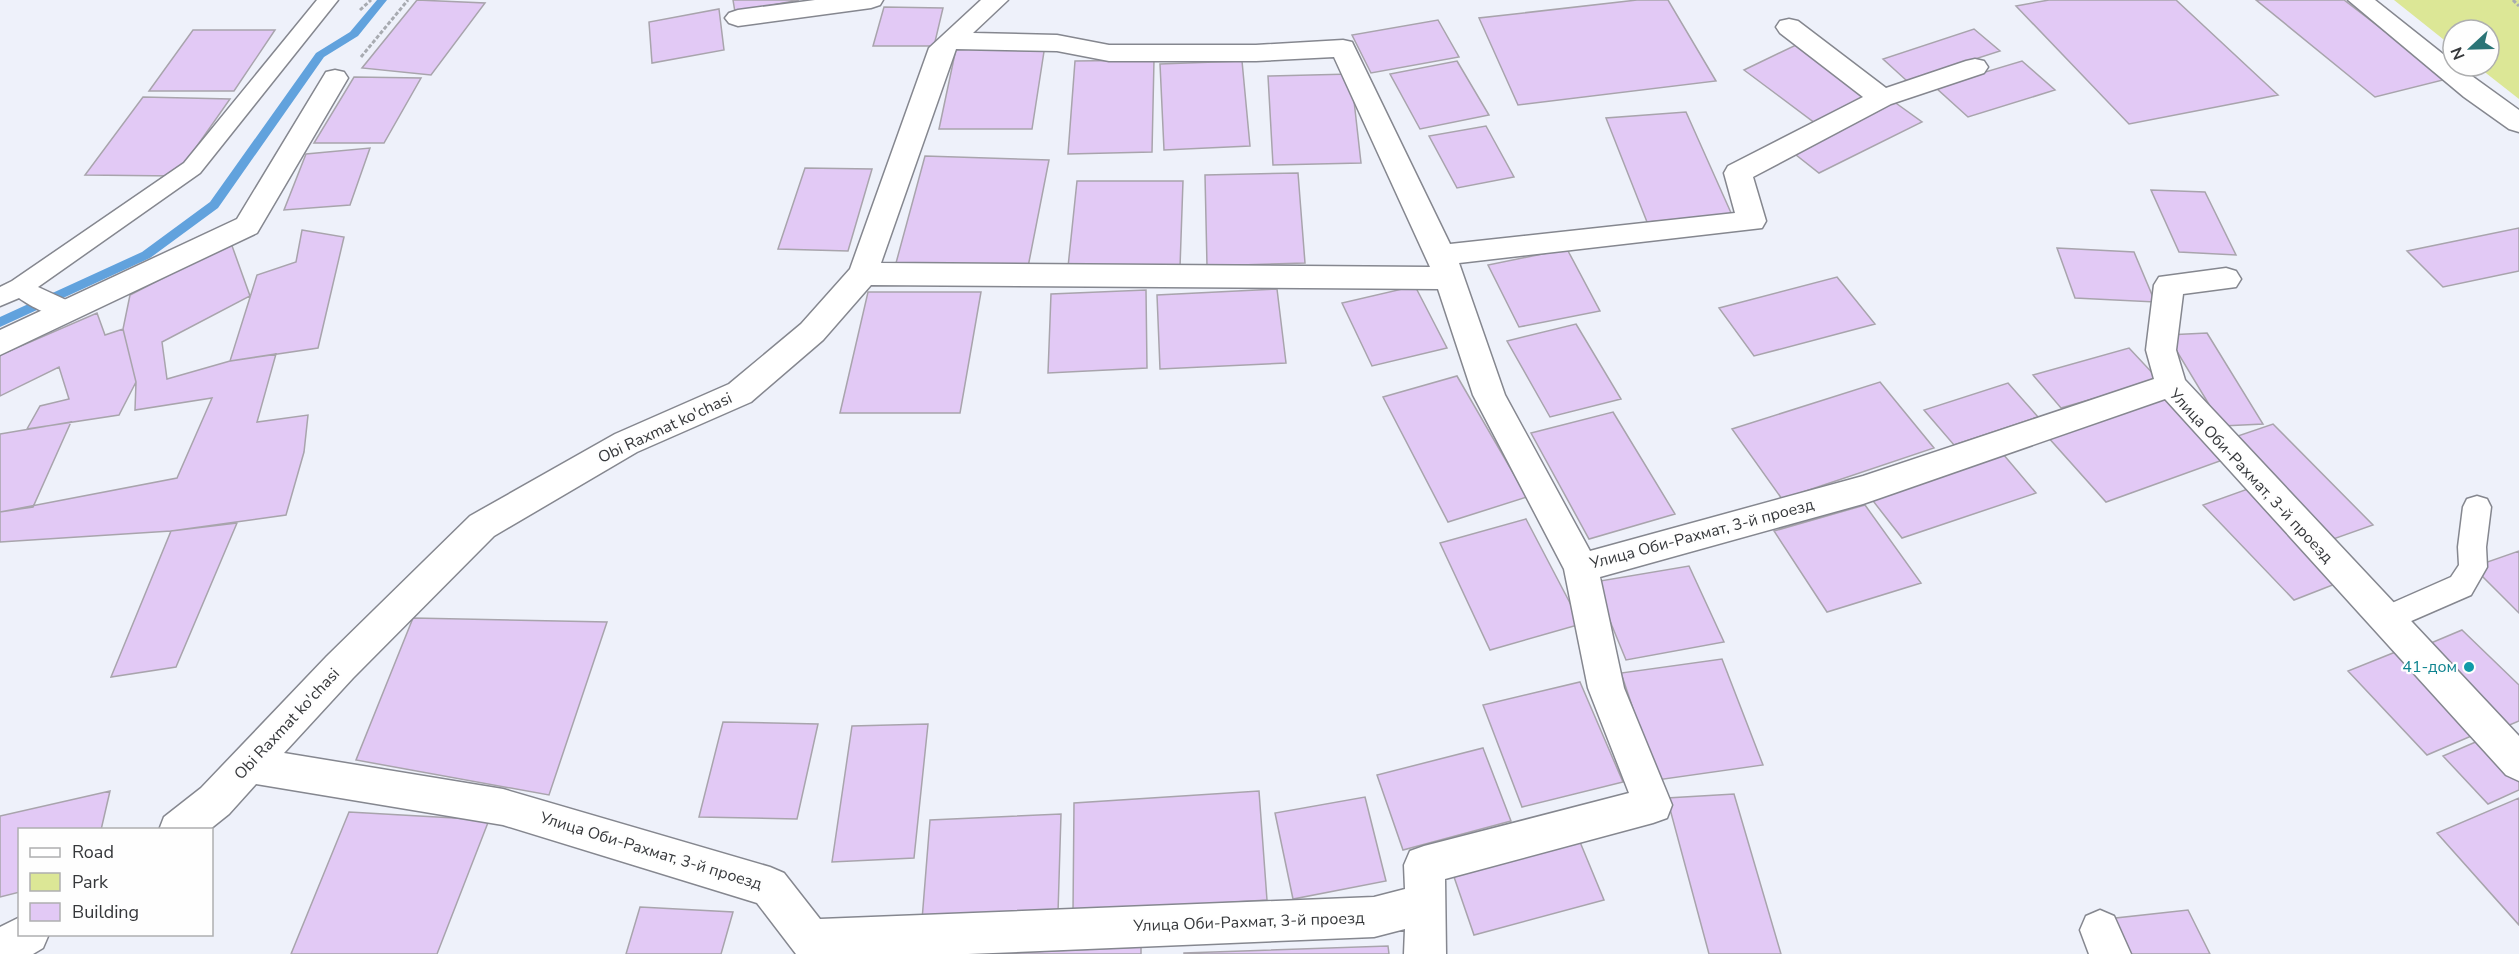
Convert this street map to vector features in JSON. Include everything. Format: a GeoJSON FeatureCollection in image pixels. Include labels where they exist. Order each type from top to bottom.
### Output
{"type":"FeatureCollection","features":[{"type":"Feature","properties":{"kind":"street"},"geometry":{"type":"LineString","coordinates":[[738,18],[871,0]]}},
{"type":"Feature","properties":{"kind":"street","name":"Obi Raxmat ko'chasi"},"geometry":{"type":"LineString","coordinates":[[181,828],[215,801],[340,668],[482,526],[626,443],[740,393],[812,332],[863,274],[942,48],[996,0]]}},
{"type":"Feature","properties":{"kind":"street"},"geometry":{"type":"LineString","coordinates":[[2360,0],[2473,91],[2519,123]]}},
{"type":"Feature","properties":{"kind":"street"},"geometry":{"type":"LineString","coordinates":[[1789,27],[1882,98]]}},
{"type":"Feature","properties":{"kind":"street"},"geometry":{"type":"LineString","coordinates":[[950,40],[1057,43],[1109,53],[1256,53],[1343,48],[1445,267],[1489,395],[1581,568]]}},
{"type":"Feature","properties":{"kind":"street"},"geometry":{"type":"LineString","coordinates":[[863,274],[1445,267],[1752,221],[1738,173],[1882,98],[1975,67]]}},
{"type":"Feature","properties":{"kind":"street"},"geometry":{"type":"LineString","coordinates":[[0,343],[62,308],[247,226],[335,78]]}},
{"type":"Feature","properties":{"kind":"street"},"geometry":{"type":"LineString","coordinates":[[2171,385],[2161,350],[2169,285],[2226,279]]}},
{"type":"Feature","properties":{"kind":"street","name":"Улица Оби-Рахмат, 3-й проезд"},"geometry":{"type":"LineString","coordinates":[[249,765],[503,807],[770,887],[811,940],[1374,917],[1426,903],[1424,865],[1653,805],[1606,688],[1581,568],[1863,490],[2171,385],[2519,763]]}},
{"type":"Feature","properties":{"kind":"street"},"geometry":{"type":"LineString","coordinates":[[1425,954],[1426,903]]}},
{"type":"Feature","properties":{"kind":"street"},"geometry":{"type":"LineString","coordinates":[[0,928],[18,925]]}},
{"type":"Feature","properties":{"kind":"street"},"geometry":{"type":"LineString","coordinates":[[0,950],[25,936]]}},
{"type":"Feature","properties":{"kind":"lane"},"geometry":{"type":"LineString","coordinates":[[18,293],[192,168],[328,0]]}},
{"type":"Feature","properties":{"kind":"lane"},"geometry":{"type":"LineString","coordinates":[[18,293],[62,308]]}},
{"type":"Feature","properties":{"kind":"lane"},"geometry":{"type":"LineString","coordinates":[[2386,619],[2461,586],[2474,567],[2472,547],[2477,507]]}},
{"type":"Feature","properties":{"kind":"path"},"geometry":{"type":"LineString","coordinates":[[335,78],[359,58],[408,0]]}},
{"type":"Feature","properties":{"kind":"path"},"geometry":{"type":"LineString","coordinates":[[2513,0],[2519,6]]}},
{"type":"Feature","properties":{"kind":"green space"},"geometry":{"type":"Polygon","coordinates":[[[2394,0],[2519,0],[2519,99],[2492,78],[2501,78],[2501,18],[2441,18],[2441,37],[2394,0]]]}},
{"type":"Feature","properties":{"kind":"building"},"geometry":{"type":"Polygon","coordinates":[[[417,0],[485,3],[431,75],[362,68],[417,0]]]}},
{"type":"Feature","properties":{"kind":"building"},"geometry":{"type":"Polygon","coordinates":[[[733,0],[799,0],[735,12],[733,0]]]}},
{"type":"Feature","properties":{"kind":"building"},"geometry":{"type":"Polygon","coordinates":[[[1637,0],[1668,0],[1716,81],[1518,105],[1479,18],[1637,0]]]}},
{"type":"Feature","properties":{"kind":"building"},"geometry":{"type":"Polygon","coordinates":[[[2049,0],[2176,0],[2278,95],[2129,124],[2016,6],[2049,0]]]}},
{"type":"Feature","properties":{"kind":"building"},"geometry":{"type":"Polygon","coordinates":[[[2256,0],[2344,0],[2441,74],[2441,78],[2447,79],[2375,97],[2256,0]]]}},
{"type":"Feature","properties":{"kind":"building"},"geometry":{"type":"Polygon","coordinates":[[[884,7],[943,8],[934,46],[873,46],[884,7]]]}},
{"type":"Feature","properties":{"kind":"building"},"geometry":{"type":"Polygon","coordinates":[[[719,9],[724,50],[652,63],[649,22],[719,9]]]}},
{"type":"Feature","properties":{"kind":"building"},"geometry":{"type":"Polygon","coordinates":[[[1438,20],[1459,57],[1371,73],[1352,35],[1438,20]]]}},
{"type":"Feature","properties":{"kind":"building"},"geometry":{"type":"Polygon","coordinates":[[[1974,29],[2000,51],[1907,81],[1883,59],[1974,29]]]}},
{"type":"Feature","properties":{"kind":"building"},"geometry":{"type":"Polygon","coordinates":[[[193,30],[275,30],[234,91],[149,91],[193,30]]]}},
{"type":"Feature","properties":{"kind":"building"},"geometry":{"type":"Polygon","coordinates":[[[957,44],[1045,45],[1032,129],[939,129],[957,44]]]}},
{"type":"Feature","properties":{"kind":"building"},"geometry":{"type":"Polygon","coordinates":[[[1798,44],[1870,94],[1815,123],[1744,70],[1798,44]]]}},
{"type":"Feature","properties":{"kind":"building"},"geometry":{"type":"Polygon","coordinates":[[[1154,60],[1152,152],[1068,154],[1075,61],[1154,60]]]}},
{"type":"Feature","properties":{"kind":"building"},"geometry":{"type":"Polygon","coordinates":[[[1242,61],[1250,146],[1164,150],[1160,64],[1242,61]]]}},
{"type":"Feature","properties":{"kind":"building"},"geometry":{"type":"Polygon","coordinates":[[[1457,61],[1489,115],[1420,129],[1390,74],[1457,61]]]}},
{"type":"Feature","properties":{"kind":"building"},"geometry":{"type":"Polygon","coordinates":[[[2022,61],[2055,90],[1968,117],[1935,87],[2022,61]]]}},
{"type":"Feature","properties":{"kind":"building"},"geometry":{"type":"Polygon","coordinates":[[[1351,74],[1361,163],[1273,165],[1268,76],[1351,74]]]}},
{"type":"Feature","properties":{"kind":"building"},"geometry":{"type":"Polygon","coordinates":[[[354,77],[421,78],[384,143],[314,143],[354,77]]]}},
{"type":"Feature","properties":{"kind":"building"},"geometry":{"type":"Polygon","coordinates":[[[143,97],[230,99],[176,176],[85,175],[143,97]]]}},
{"type":"Feature","properties":{"kind":"building"},"geometry":{"type":"Polygon","coordinates":[[[1893,101],[1922,122],[1819,173],[1791,151],[1893,101]]]}},
{"type":"Feature","properties":{"kind":"building"},"geometry":{"type":"Polygon","coordinates":[[[1686,112],[1732,215],[1647,222],[1606,118],[1686,112]]]}},
{"type":"Feature","properties":{"kind":"building"},"geometry":{"type":"Polygon","coordinates":[[[1486,126],[1514,177],[1457,188],[1429,136],[1486,126]]]}},
{"type":"Feature","properties":{"kind":"building"},"geometry":{"type":"Polygon","coordinates":[[[370,148],[350,205],[284,210],[306,154],[370,148]]]}},
{"type":"Feature","properties":{"kind":"building"},"geometry":{"type":"Polygon","coordinates":[[[925,156],[1049,160],[1028,267],[896,263],[925,156]]]}},
{"type":"Feature","properties":{"kind":"building"},"geometry":{"type":"Polygon","coordinates":[[[805,168],[872,169],[848,251],[778,249],[805,168]]]}},
{"type":"Feature","properties":{"kind":"building"},"geometry":{"type":"Polygon","coordinates":[[[1298,173],[1305,263],[1207,266],[1205,175],[1298,173]]]}},
{"type":"Feature","properties":{"kind":"building"},"geometry":{"type":"Polygon","coordinates":[[[1077,181],[1183,181],[1180,267],[1068,267],[1077,181]]]}},
{"type":"Feature","properties":{"kind":"building"},"geometry":{"type":"Polygon","coordinates":[[[2151,190],[2205,192],[2236,255],[2179,252],[2151,190]]]}},
{"type":"Feature","properties":{"kind":"building"},"geometry":{"type":"Polygon","coordinates":[[[2519,228],[2519,271],[2443,287],[2407,251],[2519,228]]]}},
{"type":"Feature","properties":{"kind":"building"},"geometry":{"type":"Polygon","coordinates":[[[302,230],[344,237],[318,348],[230,361],[257,275],[296,262],[302,230]]]}},
{"type":"Feature","properties":{"kind":"building"},"geometry":{"type":"Polygon","coordinates":[[[231,243],[250,296],[162,342],[167,379],[230,361],[276,354],[257,422],[308,415],[304,452],[286,515],[171,531],[0,542],[0,512],[177,478],[212,398],[135,410],[136,382],[123,329],[130,295],[231,243]]]}},
{"type":"Feature","properties":{"kind":"building"},"geometry":{"type":"Polygon","coordinates":[[[2057,248],[2134,252],[2155,302],[2075,298],[2057,248]]]}},
{"type":"Feature","properties":{"kind":"building"},"geometry":{"type":"Polygon","coordinates":[[[1567,249],[1600,311],[1519,327],[1488,265],[1567,249]]]}},
{"type":"Feature","properties":{"kind":"building"},"geometry":{"type":"Polygon","coordinates":[[[1837,277],[1875,324],[1754,356],[1719,308],[1837,277]]]}},
{"type":"Feature","properties":{"kind":"building"},"geometry":{"type":"Polygon","coordinates":[[[1415,286],[1447,348],[1372,366],[1342,303],[1415,286]]]}},
{"type":"Feature","properties":{"kind":"building"},"geometry":{"type":"Polygon","coordinates":[[[1277,289],[1286,363],[1160,369],[1157,295],[1277,289]]]}},
{"type":"Feature","properties":{"kind":"building"},"geometry":{"type":"Polygon","coordinates":[[[1146,290],[1147,368],[1048,373],[1051,294],[1146,290]]]}},
{"type":"Feature","properties":{"kind":"building"},"geometry":{"type":"Polygon","coordinates":[[[868,292],[981,292],[960,413],[840,413],[868,292]]]}},
{"type":"Feature","properties":{"kind":"building"},"geometry":{"type":"Polygon","coordinates":[[[97,313],[105,335],[123,329],[136,382],[119,415],[27,429],[40,406],[69,399],[59,367],[0,396],[0,355],[97,313]]]}},
{"type":"Feature","properties":{"kind":"building"},"geometry":{"type":"Polygon","coordinates":[[[1576,324],[1621,399],[1550,417],[1507,341],[1576,324]]]}},
{"type":"Feature","properties":{"kind":"building"},"geometry":{"type":"Polygon","coordinates":[[[2207,333],[2263,424],[2222,426],[2167,335],[2207,333]]]}},
{"type":"Feature","properties":{"kind":"building"},"geometry":{"type":"Polygon","coordinates":[[[2129,348],[2159,380],[2061,408],[2033,375],[2129,348]]]}},
{"type":"Feature","properties":{"kind":"building"},"geometry":{"type":"Polygon","coordinates":[[[1457,376],[1527,497],[1448,522],[1383,397],[1457,376]]]}},
{"type":"Feature","properties":{"kind":"building"},"geometry":{"type":"Polygon","coordinates":[[[1880,382],[1934,448],[1782,499],[1732,429],[1880,382]]]}},
{"type":"Feature","properties":{"kind":"building"},"geometry":{"type":"Polygon","coordinates":[[[2008,383],[2038,417],[1954,445],[1924,410],[2008,383]]]}},
{"type":"Feature","properties":{"kind":"building"},"geometry":{"type":"Polygon","coordinates":[[[2168,393],[2231,457],[2106,502],[2047,436],[2168,393]]]}},
{"type":"Feature","properties":{"kind":"building"},"geometry":{"type":"Polygon","coordinates":[[[1613,412],[1675,514],[1589,539],[1531,433],[1613,412]]]}},
{"type":"Feature","properties":{"kind":"building"},"geometry":{"type":"Polygon","coordinates":[[[71,422],[33,507],[0,512],[0,434],[71,422]]]}},
{"type":"Feature","properties":{"kind":"building"},"geometry":{"type":"Polygon","coordinates":[[[2273,424],[2373,525],[2325,542],[2226,440],[2273,424]]]}},
{"type":"Feature","properties":{"kind":"building"},"geometry":{"type":"Polygon","coordinates":[[[2003,454],[2036,493],[1902,538],[1870,497],[2003,454]]]}},
{"type":"Feature","properties":{"kind":"building"},"geometry":{"type":"Polygon","coordinates":[[[2256,486],[2348,579],[2294,600],[2203,505],[2256,486]]]}},
{"type":"Feature","properties":{"kind":"building"},"geometry":{"type":"Polygon","coordinates":[[[1865,505],[1921,583],[1827,612],[1774,531],[1865,505]]]}},
{"type":"Feature","properties":{"kind":"building"},"geometry":{"type":"Polygon","coordinates":[[[1526,519],[1581,624],[1490,650],[1440,543],[1526,519]]]}},
{"type":"Feature","properties":{"kind":"building"},"geometry":{"type":"Polygon","coordinates":[[[237,523],[176,667],[111,677],[171,531],[237,523]]]}},
{"type":"Feature","properties":{"kind":"building"},"geometry":{"type":"Polygon","coordinates":[[[2519,551],[2519,613],[2473,567],[2519,551]]]}},
{"type":"Feature","properties":{"kind":"building"},"geometry":{"type":"Polygon","coordinates":[[[1689,566],[1724,642],[1626,660],[1594,582],[1689,566]]]}},
{"type":"Feature","properties":{"kind":"building"},"geometry":{"type":"Polygon","coordinates":[[[413,618],[607,622],[549,795],[356,760],[413,618]]]}},
{"type":"Feature","properties":{"kind":"building","name":"41-дом"},"geometry":{"type":"Polygon","coordinates":[[[2462,630],[2519,685],[2519,721],[2500,729],[2419,648],[2462,630]]]}},
{"type":"Feature","properties":{"kind":"building"},"geometry":{"type":"Polygon","coordinates":[[[2403,649],[2483,731],[2427,755],[2348,671],[2403,649]]]}},
{"type":"Feature","properties":{"kind":"building"},"geometry":{"type":"Polygon","coordinates":[[[1722,659],[1763,765],[1657,780],[1621,673],[1722,659]]]}},
{"type":"Feature","properties":{"kind":"building"},"geometry":{"type":"Polygon","coordinates":[[[1580,682],[1623,782],[1522,807],[1483,705],[1580,682]]]}},
{"type":"Feature","properties":{"kind":"building"},"geometry":{"type":"Polygon","coordinates":[[[723,722],[818,724],[797,819],[699,817],[723,722]]]}},
{"type":"Feature","properties":{"kind":"building"},"geometry":{"type":"Polygon","coordinates":[[[928,724],[914,858],[832,862],[852,726],[928,724]]]}},
{"type":"Feature","properties":{"kind":"building"},"geometry":{"type":"Polygon","coordinates":[[[2485,738],[2519,773],[2519,790],[2488,804],[2443,756],[2485,738]]]}},
{"type":"Feature","properties":{"kind":"building"},"geometry":{"type":"Polygon","coordinates":[[[1483,748],[1511,821],[1403,850],[1377,775],[1483,748]]]}},
{"type":"Feature","properties":{"kind":"building"},"geometry":{"type":"Polygon","coordinates":[[[110,791],[101,828],[18,828],[18,892],[0,897],[0,816],[110,791]]]}},
{"type":"Feature","properties":{"kind":"building"},"geometry":{"type":"Polygon","coordinates":[[[1259,791],[1267,900],[1073,912],[1074,803],[1259,791]]]}},
{"type":"Feature","properties":{"kind":"building"},"geometry":{"type":"Polygon","coordinates":[[[1734,794],[1781,954],[1709,954],[1667,798],[1734,794]]]}},
{"type":"Feature","properties":{"kind":"building"},"geometry":{"type":"Polygon","coordinates":[[[1365,797],[1386,881],[1293,899],[1275,813],[1365,797]]]}},
{"type":"Feature","properties":{"kind":"building"},"geometry":{"type":"Polygon","coordinates":[[[2519,798],[2519,925],[2437,833],[2519,798]]]}},
{"type":"Feature","properties":{"kind":"building"},"geometry":{"type":"Polygon","coordinates":[[[349,812],[489,820],[437,954],[291,954],[349,812]]]}},
{"type":"Feature","properties":{"kind":"building"},"geometry":{"type":"Polygon","coordinates":[[[1061,814],[1058,913],[922,920],[930,820],[1061,814]]]}},
{"type":"Feature","properties":{"kind":"building"},"geometry":{"type":"Polygon","coordinates":[[[1580,842],[1604,900],[1474,935],[1453,874],[1580,842]]]}},
{"type":"Feature","properties":{"kind":"building"},"geometry":{"type":"Polygon","coordinates":[[[640,907],[733,912],[721,954],[626,954],[640,907]]]}},
{"type":"Feature","properties":{"kind":"building"},"geometry":{"type":"Polygon","coordinates":[[[2188,910],[2210,954],[2124,954],[2107,919],[2188,910]]]}},
{"type":"Feature","properties":{"kind":"building"},"geometry":{"type":"Polygon","coordinates":[[[1388,946],[1389,954],[1184,954],[1184,953],[1388,946]]]}},
{"type":"Feature","properties":{"kind":"building"},"geometry":{"type":"Polygon","coordinates":[[[1141,947],[1141,954],[985,954],[1141,947]]]}},
{"type":"Feature","properties":{"kind":"waterway"},"geometry":{"type":"LineString","coordinates":[[0,322],[146,255],[214,205],[320,55],[354,34],[382,0]]}},
{"type":"Feature","properties":{"kind":"place","name":"41-дом"},"geometry":{"type":"Point","coordinates":[2469,667]}}]}
